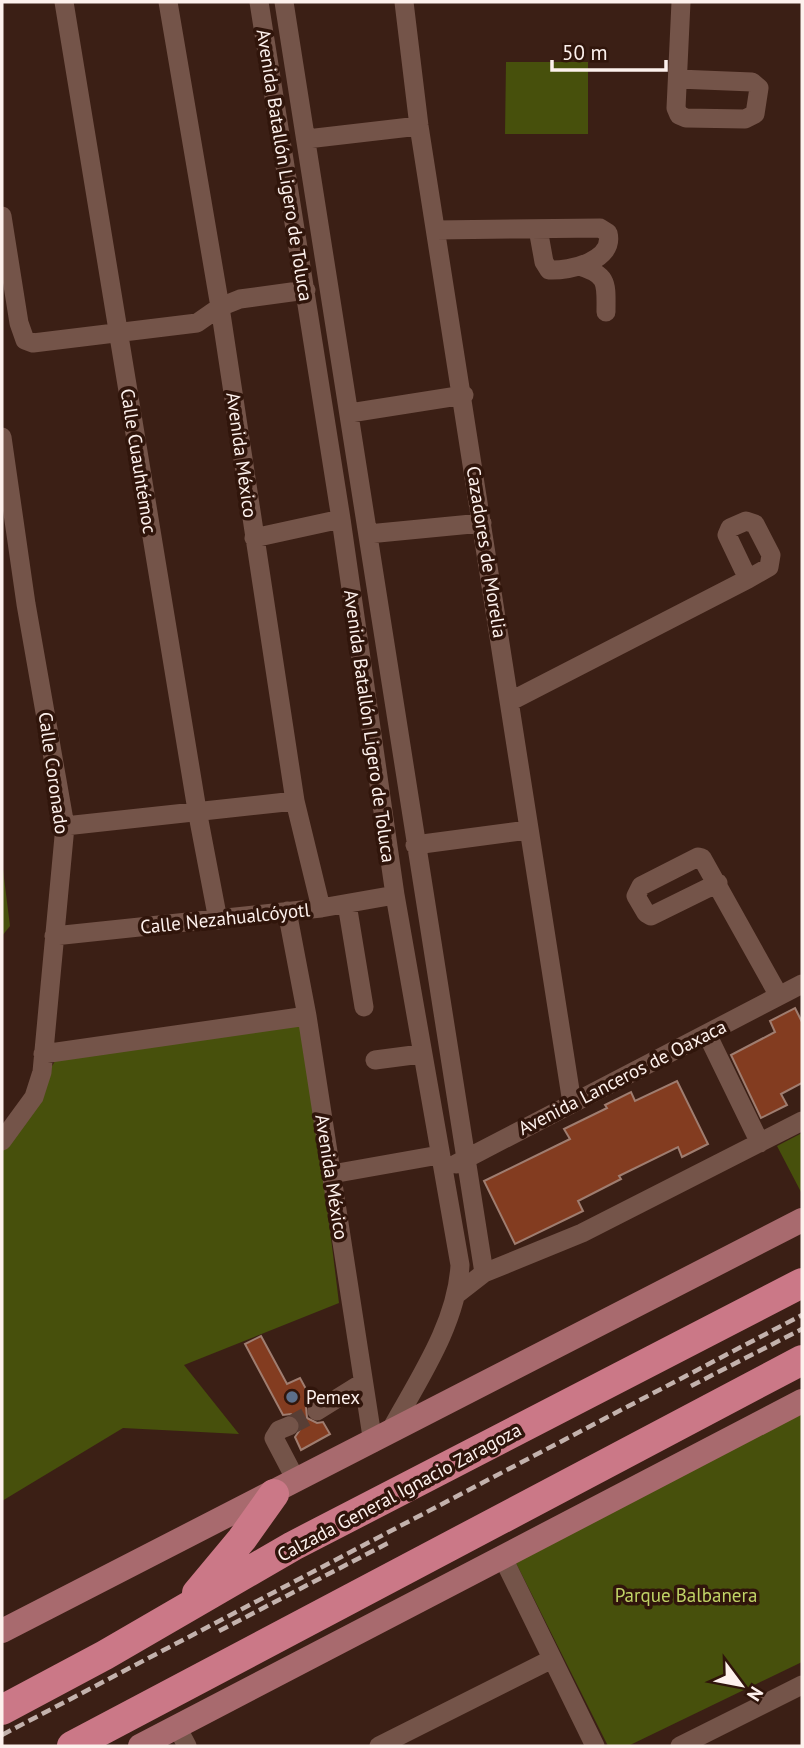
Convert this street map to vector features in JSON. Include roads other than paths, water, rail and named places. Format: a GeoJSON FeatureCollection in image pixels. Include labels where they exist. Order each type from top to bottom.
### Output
{"type":"FeatureCollection","features":[{"type":"Feature","properties":{"kind":"highway","name":"Calzada General Ignacio Zaragoza"},"geometry":{"type":"LineString","coordinates":[[2,1710],[165,1621],[293,1546],[802,1283]]}},
{"type":"Feature","properties":{"kind":"highway"},"geometry":{"type":"LineString","coordinates":[[72,1746],[802,1360]]}},
{"type":"Feature","properties":{"kind":"highway"},"geometry":{"type":"LineString","coordinates":[[165,1621],[219,1568],[285,1487]]}},
{"type":"Feature","properties":{"kind":"main road"},"geometry":{"type":"LineString","coordinates":[[2,1631],[381,1439],[802,1220]]}},
{"type":"Feature","properties":{"kind":"main road"},"geometry":{"type":"LineString","coordinates":[[139,1746],[182,1737],[502,1556],[802,1401]]}},
{"type":"Feature","properties":{"kind":"street","name":"Calle Cuauhtémoc"},"geometry":{"type":"LineString","coordinates":[[64,2],[197,810],[218,920]]}},
{"type":"Feature","properties":{"kind":"street","name":"Avenida México"},"geometry":{"type":"LineString","coordinates":[[169,2],[220,307],[295,801],[321,908]]}},
{"type":"Feature","properties":{"kind":"street","name":"Avenida Batallón Ligero de Toluca"},"geometry":{"type":"LineString","coordinates":[[259,2],[341,519],[395,895],[460,1265],[457,1294],[437,1344],[381,1439]]}},
{"type":"Feature","properties":{"kind":"street","name":"Avenida Batallón Ligero de Toluca"},"geometry":{"type":"LineString","coordinates":[[284,2],[484,1273]]}},
{"type":"Feature","properties":{"kind":"street","name":"Cazadores de Morelia"},"geometry":{"type":"LineString","coordinates":[[404,2],[419,126],[464,395],[528,830],[572,1103]]}},
{"type":"Feature","properties":{"kind":"street"},"geometry":{"type":"LineString","coordinates":[[678,79],[681,2]]}},
{"type":"Feature","properties":{"kind":"street"},"geometry":{"type":"LineString","coordinates":[[307,139],[419,126]]}},
{"type":"Feature","properties":{"kind":"street"},"geometry":{"type":"LineString","coordinates":[[2,216],[19,323],[25,340],[42,344],[197,323],[220,307],[240,299],[306,290]]}},
{"type":"Feature","properties":{"kind":"street"},"geometry":{"type":"LineString","coordinates":[[436,230],[600,228],[608,233],[607,249],[597,258],[579,266],[554,270],[545,267],[538,229]]}},
{"type":"Feature","properties":{"kind":"street"},"geometry":{"type":"LineString","coordinates":[[579,266],[596,271],[602,277],[606,286],[606,312]]}},
{"type":"Feature","properties":{"kind":"street"},"geometry":{"type":"LineString","coordinates":[[350,413],[464,395]]}},
{"type":"Feature","properties":{"kind":"street","name":"Calle Coronado"},"geometry":{"type":"LineString","coordinates":[[2,437],[26,604],[65,826],[42,1072],[34,1097],[2,1141]]}},
{"type":"Feature","properties":{"kind":"street"},"geometry":{"type":"LineString","coordinates":[[254,538],[341,519]]}},
{"type":"Feature","properties":{"kind":"street"},"geometry":{"type":"LineString","coordinates":[[368,534],[482,523]]}},
{"type":"Feature","properties":{"kind":"street"},"geometry":{"type":"LineString","coordinates":[[511,701],[748,579]]}},
{"type":"Feature","properties":{"kind":"street"},"geometry":{"type":"LineString","coordinates":[[65,826],[295,801]]}},
{"type":"Feature","properties":{"kind":"street"},"geometry":{"type":"LineString","coordinates":[[415,845],[528,830]]}},
{"type":"Feature","properties":{"kind":"street"},"geometry":{"type":"LineString","coordinates":[[718,883],[779,996]]}},
{"type":"Feature","properties":{"kind":"street","name":"Calle Nezahualcóyotl"},"geometry":{"type":"LineString","coordinates":[[54,936],[321,908],[395,895]]}},
{"type":"Feature","properties":{"kind":"street"},"geometry":{"type":"LineString","coordinates":[[346,904],[364,1007]]}},
{"type":"Feature","properties":{"kind":"street","name":"Avenida México"},"geometry":{"type":"LineString","coordinates":[[287,911],[307,1016],[362,1383],[381,1439]]}},
{"type":"Feature","properties":{"kind":"street","name":"Avenida Lanceros de Oaxaca"},"geometry":{"type":"LineString","coordinates":[[441,1164],[465,1158],[802,984]]}},
{"type":"Feature","properties":{"kind":"street"},"geometry":{"type":"LineString","coordinates":[[43,1054],[307,1016]]}},
{"type":"Feature","properties":{"kind":"street"},"geometry":{"type":"LineString","coordinates":[[707,1034],[760,1143]]}},
{"type":"Feature","properties":{"kind":"street"},"geometry":{"type":"LineString","coordinates":[[375,1060],[421,1054]]}},
{"type":"Feature","properties":{"kind":"street"},"geometry":{"type":"LineString","coordinates":[[457,1294],[484,1273],[582,1233],[802,1121]]}},
{"type":"Feature","properties":{"kind":"street"},"geometry":{"type":"LineString","coordinates":[[332,1174],[441,1164]]}},
{"type":"Feature","properties":{"kind":"street"},"geometry":{"type":"LineString","coordinates":[[317,1410],[362,1383]]}},
{"type":"Feature","properties":{"kind":"street"},"geometry":{"type":"LineString","coordinates":[[285,1487],[274,1438],[279,1430],[289,1426]]}},
{"type":"Feature","properties":{"kind":"street"},"geometry":{"type":"LineString","coordinates":[[502,1556],[595,1746]]}},
{"type":"Feature","properties":{"kind":"street"},"geometry":{"type":"LineString","coordinates":[[379,1746],[552,1659]]}},
{"type":"Feature","properties":{"kind":"street"},"geometry":{"type":"LineString","coordinates":[[686,1745],[802,1685]]}},
{"type":"Feature","properties":{"kind":"tunnel"},"geometry":{"type":"LineString","coordinates":[[289,1426],[317,1411]]}},
{"type":"Feature","properties":{"kind":"railway"},"geometry":{"type":"LineString","coordinates":[[2,1735],[802,1315]]}},
{"type":"Feature","properties":{"kind":"railway"},"geometry":{"type":"LineString","coordinates":[[691,1386],[802,1329]]}},
{"type":"Feature","properties":{"kind":"railway"},"geometry":{"type":"LineString","coordinates":[[219,1631],[392,1541]]}},
{"type":"Feature","properties":{"kind":"place","name":"Pemex"},"geometry":{"type":"Point","coordinates":[292,1397]}},
{"type":"Feature","properties":{"kind":"park label","name":"Parque Balbanera"},"geometry":{"type":"Point","coordinates":[686,1595]}}]}
